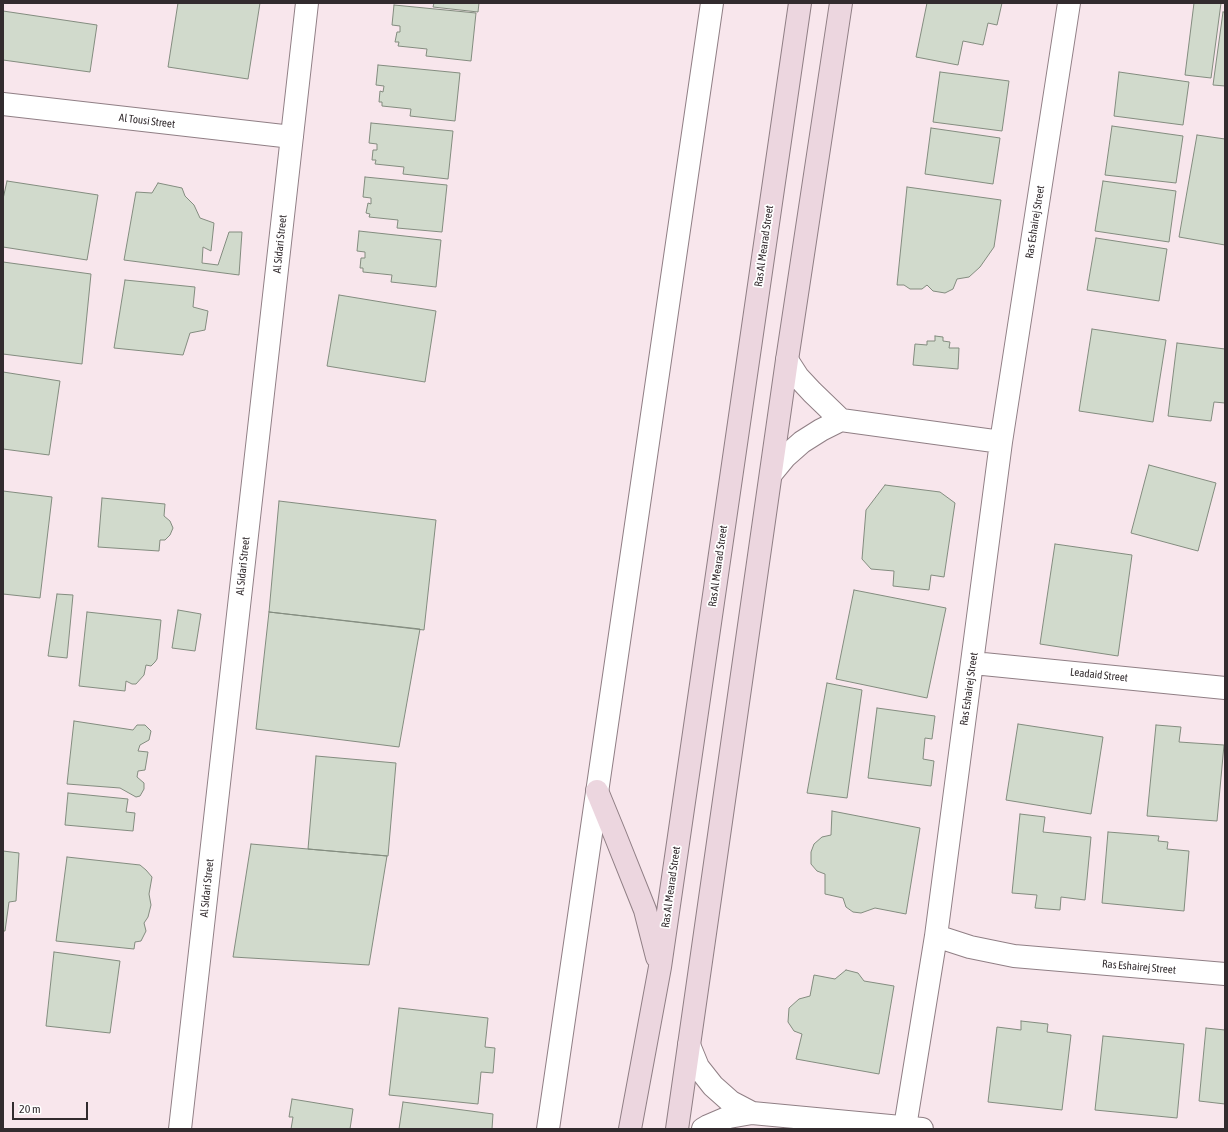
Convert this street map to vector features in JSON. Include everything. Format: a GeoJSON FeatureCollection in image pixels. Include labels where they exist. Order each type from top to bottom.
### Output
{"type":"FeatureCollection","features":[{"type":"Feature","properties":{"kind":"street","name":"Al Sidari Street"},"geometry":{"type":"LineString","coordinates":[[180,1129],[307,3]]}},
{"type":"Feature","properties":{"kind":"street"},"geometry":{"type":"LineString","coordinates":[[548,1129],[712,3]]}},
{"type":"Feature","properties":{"kind":"street","name":"Ras Al Mearad Street"},"geometry":{"type":"LineString","coordinates":[[630,1129],[660,967],[800,3]]}},
{"type":"Feature","properties":{"kind":"street"},"geometry":{"type":"LineString","coordinates":[[678,1129],[787,360],[841,3]]}},
{"type":"Feature","properties":{"kind":"street","name":"Ras Eshairej Street"},"geometry":{"type":"LineString","coordinates":[[913,1128],[936,936],[1001,442],[1069,3]]}},
{"type":"Feature","properties":{"kind":"street","name":"Al Tousi Street"},"geometry":{"type":"LineString","coordinates":[[3,104],[292,137]]}},
{"type":"Feature","properties":{"kind":"street"},"geometry":{"type":"LineString","coordinates":[[787,360],[798,377],[841,420]]}},
{"type":"Feature","properties":{"kind":"street"},"geometry":{"type":"LineString","coordinates":[[771,474],[785,457],[802,442],[841,420],[1001,442]]}},
{"type":"Feature","properties":{"kind":"street","name":"Leadaid Street"},"geometry":{"type":"LineString","coordinates":[[973,663],[1225,688]]}},
{"type":"Feature","properties":{"kind":"street"},"geometry":{"type":"LineString","coordinates":[[597,791],[645,910],[660,967]]}},
{"type":"Feature","properties":{"kind":"street","name":"Ras Eshairej Street"},"geometry":{"type":"LineString","coordinates":[[936,936],[970,947],[1014,956],[1225,974]]}},
{"type":"Feature","properties":{"kind":"street"},"geometry":{"type":"LineString","coordinates":[[689,1045],[698,1067],[713,1086],[731,1102],[747,1121]]}},
{"type":"Feature","properties":{"kind":"street"},"geometry":{"type":"LineString","coordinates":[[703,1129],[729,1117],[747,1121],[913,1128]]}},
{"type":"Feature","properties":{"kind":"building"},"geometry":{"type":"Polygon","coordinates":[[[178,3],[260,3],[248,79],[168,67],[178,3]]]}},
{"type":"Feature","properties":{"kind":"building"},"geometry":{"type":"Polygon","coordinates":[[[434,3],[479,3],[478,12],[433,7],[434,3]]]}},
{"type":"Feature","properties":{"kind":"building"},"geometry":{"type":"Polygon","coordinates":[[[927,3],[1002,3],[997,25],[988,23],[983,45],[963,41],[958,65],[916,57],[927,3]]]}},
{"type":"Feature","properties":{"kind":"building"},"geometry":{"type":"Polygon","coordinates":[[[1194,3],[1221,3],[1211,78],[1185,75],[1194,3]]]}},
{"type":"Feature","properties":{"kind":"building"},"geometry":{"type":"Polygon","coordinates":[[[394,5],[476,13],[471,61],[426,56],[427,49],[398,46],[399,42],[395,42],[397,32],[400,32],[400,26],[392,25],[394,5]]]}},
{"type":"Feature","properties":{"kind":"building"},"geometry":{"type":"Polygon","coordinates":[[[3,11],[97,25],[90,72],[3,60],[3,11]]]}},
{"type":"Feature","properties":{"kind":"building"},"geometry":{"type":"Polygon","coordinates":[[[1223,12],[1225,12],[1225,86],[1213,85],[1223,12]]]}},
{"type":"Feature","properties":{"kind":"building"},"geometry":{"type":"Polygon","coordinates":[[[378,65],[460,73],[455,121],[410,116],[411,109],[382,106],[382,102],[379,102],[380,91],[383,92],[384,86],[376,85],[378,65]]]}},
{"type":"Feature","properties":{"kind":"building"},"geometry":{"type":"Polygon","coordinates":[[[940,72],[1009,81],[1002,131],[933,122],[940,72]]]}},
{"type":"Feature","properties":{"kind":"building"},"geometry":{"type":"Polygon","coordinates":[[[1119,72],[1189,82],[1183,125],[1114,116],[1119,72]]]}},
{"type":"Feature","properties":{"kind":"building"},"geometry":{"type":"Polygon","coordinates":[[[371,123],[453,131],[448,179],[403,174],[404,167],[375,164],[376,160],[372,160],[373,150],[377,150],[377,144],[369,143],[371,123]]]}},
{"type":"Feature","properties":{"kind":"building"},"geometry":{"type":"Polygon","coordinates":[[[1112,126],[1183,136],[1176,183],[1105,175],[1112,126]]]}},
{"type":"Feature","properties":{"kind":"building"},"geometry":{"type":"Polygon","coordinates":[[[931,128],[1000,138],[993,184],[925,174],[931,128]]]}},
{"type":"Feature","properties":{"kind":"building"},"geometry":{"type":"Polygon","coordinates":[[[1197,135],[1225,139],[1225,245],[1179,237],[1197,135]]]}},
{"type":"Feature","properties":{"kind":"building"},"geometry":{"type":"Polygon","coordinates":[[[365,177],[447,185],[442,232],[397,228],[398,220],[369,217],[370,214],[366,213],[368,203],[371,204],[371,198],[363,197],[365,177]]]}},
{"type":"Feature","properties":{"kind":"building"},"geometry":{"type":"Polygon","coordinates":[[[7,181],[98,195],[87,260],[3,247],[3,199],[7,181]]]}},
{"type":"Feature","properties":{"kind":"building"},"geometry":{"type":"Polygon","coordinates":[[[1103,181],[1176,191],[1169,242],[1095,231],[1103,181]]]}},
{"type":"Feature","properties":{"kind":"building"},"geometry":{"type":"Polygon","coordinates":[[[158,183],[182,188],[185,196],[194,205],[200,218],[214,223],[211,251],[203,247],[202,263],[218,265],[229,232],[242,232],[239,275],[124,260],[136,192],[152,193],[158,183]]]}},
{"type":"Feature","properties":{"kind":"building"},"geometry":{"type":"Polygon","coordinates":[[[907,187],[1001,200],[994,247],[980,267],[969,277],[957,279],[953,289],[945,293],[933,291],[927,285],[922,289],[910,289],[904,285],[897,285],[907,187]]]}},
{"type":"Feature","properties":{"kind":"building"},"geometry":{"type":"Polygon","coordinates":[[[359,231],[441,240],[436,287],[391,282],[392,275],[363,272],[363,268],[360,268],[361,258],[365,258],[365,252],[357,251],[359,231]]]}},
{"type":"Feature","properties":{"kind":"building"},"geometry":{"type":"Polygon","coordinates":[[[1096,238],[1167,249],[1159,301],[1087,290],[1096,238]]]}},
{"type":"Feature","properties":{"kind":"building"},"geometry":{"type":"Polygon","coordinates":[[[3,262],[91,274],[82,364],[3,354],[3,262]]]}},
{"type":"Feature","properties":{"kind":"building"},"geometry":{"type":"Polygon","coordinates":[[[125,280],[195,287],[193,307],[208,311],[205,330],[190,333],[183,355],[114,348],[125,280]]]}},
{"type":"Feature","properties":{"kind":"building"},"geometry":{"type":"Polygon","coordinates":[[[339,295],[436,311],[425,382],[327,366],[339,295]]]}},
{"type":"Feature","properties":{"kind":"building"},"geometry":{"type":"Polygon","coordinates":[[[1092,329],[1166,340],[1153,422],[1079,411],[1092,329]]]}},
{"type":"Feature","properties":{"kind":"building"},"geometry":{"type":"Polygon","coordinates":[[[935,336],[943,337],[943,341],[950,342],[949,348],[959,348],[958,369],[913,365],[915,344],[927,345],[927,341],[935,341],[935,336]]]}},
{"type":"Feature","properties":{"kind":"building"},"geometry":{"type":"Polygon","coordinates":[[[1177,343],[1225,349],[1225,403],[1214,402],[1211,421],[1168,416],[1177,343]]]}},
{"type":"Feature","properties":{"kind":"building"},"geometry":{"type":"Polygon","coordinates":[[[3,372],[60,381],[49,455],[3,449],[3,372]]]}},
{"type":"Feature","properties":{"kind":"building"},"geometry":{"type":"Polygon","coordinates":[[[1149,465],[1216,483],[1198,551],[1131,533],[1149,465]]]}},
{"type":"Feature","properties":{"kind":"building"},"geometry":{"type":"Polygon","coordinates":[[[885,485],[940,492],[955,503],[944,577],[931,575],[929,590],[893,586],[894,571],[871,569],[862,559],[866,510],[885,485]]]}},
{"type":"Feature","properties":{"kind":"building"},"geometry":{"type":"Polygon","coordinates":[[[3,491],[52,497],[40,598],[3,594],[3,491]]]}},
{"type":"Feature","properties":{"kind":"building"},"geometry":{"type":"Polygon","coordinates":[[[102,498],[165,504],[164,516],[170,521],[173,528],[170,535],[165,540],[160,540],[159,551],[98,547],[102,498]]]}},
{"type":"Feature","properties":{"kind":"building"},"geometry":{"type":"Polygon","coordinates":[[[279,501],[436,520],[424,630],[269,612],[279,501]]]}},
{"type":"Feature","properties":{"kind":"building"},"geometry":{"type":"Polygon","coordinates":[[[1055,544],[1132,555],[1118,656],[1040,644],[1055,544]]]}},
{"type":"Feature","properties":{"kind":"building"},"geometry":{"type":"Polygon","coordinates":[[[854,590],[946,608],[927,698],[836,679],[854,590]]]}},
{"type":"Feature","properties":{"kind":"building"},"geometry":{"type":"Polygon","coordinates":[[[57,594],[73,595],[67,658],[48,656],[57,594]]]}},
{"type":"Feature","properties":{"kind":"building"},"geometry":{"type":"Polygon","coordinates":[[[178,610],[201,614],[195,651],[172,648],[178,610]]]}},
{"type":"Feature","properties":{"kind":"building"},"geometry":{"type":"Polygon","coordinates":[[[87,612],[161,620],[157,659],[151,666],[146,665],[144,675],[136,684],[126,681],[125,691],[79,686],[87,612]]]}},
{"type":"Feature","properties":{"kind":"building"},"geometry":{"type":"Polygon","coordinates":[[[269,612],[420,629],[399,747],[256,729],[269,612]]]}},
{"type":"Feature","properties":{"kind":"building"},"geometry":{"type":"Polygon","coordinates":[[[827,683],[862,690],[847,798],[807,793],[827,683]]]}},
{"type":"Feature","properties":{"kind":"building"},"geometry":{"type":"Polygon","coordinates":[[[877,708],[935,716],[932,739],[925,738],[923,759],[934,761],[931,786],[868,778],[877,708]]]}},
{"type":"Feature","properties":{"kind":"building"},"geometry":{"type":"Polygon","coordinates":[[[74,721],[133,730],[137,725],[145,725],[151,731],[149,740],[140,745],[138,751],[148,752],[145,770],[138,771],[137,777],[144,783],[144,789],[140,796],[136,797],[120,788],[67,784],[74,721]]]}},
{"type":"Feature","properties":{"kind":"building"},"geometry":{"type":"Polygon","coordinates":[[[1018,724],[1103,737],[1091,814],[1006,800],[1018,724]]]}},
{"type":"Feature","properties":{"kind":"building"},"geometry":{"type":"Polygon","coordinates":[[[1156,725],[1181,727],[1179,742],[1224,745],[1217,821],[1147,816],[1156,725]]]}},
{"type":"Feature","properties":{"kind":"building"},"geometry":{"type":"Polygon","coordinates":[[[316,756],[396,763],[388,856],[308,849],[316,756]]]}},
{"type":"Feature","properties":{"kind":"building"},"geometry":{"type":"Polygon","coordinates":[[[68,793],[128,799],[126,812],[135,813],[133,831],[65,825],[68,793]]]}},
{"type":"Feature","properties":{"kind":"building"},"geometry":{"type":"Polygon","coordinates":[[[832,811],[920,828],[906,914],[875,908],[861,913],[853,912],[846,907],[843,898],[825,894],[825,874],[817,871],[811,864],[811,852],[814,844],[822,837],[831,835],[832,811]]]}},
{"type":"Feature","properties":{"kind":"building"},"geometry":{"type":"Polygon","coordinates":[[[1020,814],[1045,817],[1043,832],[1091,837],[1085,900],[1061,897],[1060,910],[1035,908],[1037,895],[1012,893],[1020,814]]]}},
{"type":"Feature","properties":{"kind":"building"},"geometry":{"type":"Polygon","coordinates":[[[1108,832],[1159,836],[1158,841],[1168,842],[1167,849],[1189,851],[1184,911],[1102,903],[1108,832]]]}},
{"type":"Feature","properties":{"kind":"building"},"geometry":{"type":"Polygon","coordinates":[[[251,844],[387,856],[369,965],[233,957],[251,844]]]}},
{"type":"Feature","properties":{"kind":"building"},"geometry":{"type":"Polygon","coordinates":[[[3,851],[19,853],[16,901],[9,902],[5,931],[3,931],[3,851]]]}},
{"type":"Feature","properties":{"kind":"building"},"geometry":{"type":"Polygon","coordinates":[[[67,857],[140,865],[152,877],[149,894],[151,905],[148,917],[144,923],[146,931],[141,941],[135,942],[134,949],[56,941],[67,857]]]}},
{"type":"Feature","properties":{"kind":"building"},"geometry":{"type":"Polygon","coordinates":[[[54,952],[120,961],[110,1033],[46,1026],[54,952]]]}},
{"type":"Feature","properties":{"kind":"building"},"geometry":{"type":"Polygon","coordinates":[[[846,970],[858,973],[864,981],[894,986],[879,1074],[796,1059],[802,1034],[794,1031],[788,1022],[789,1008],[799,999],[810,996],[814,975],[835,979],[846,970]]]}},
{"type":"Feature","properties":{"kind":"building"},"geometry":{"type":"Polygon","coordinates":[[[399,1008],[488,1018],[485,1047],[495,1048],[493,1073],[481,1072],[478,1104],[389,1095],[399,1008]]]}},
{"type":"Feature","properties":{"kind":"building"},"geometry":{"type":"Polygon","coordinates":[[[1021,1021],[1048,1024],[1047,1032],[1071,1035],[1062,1110],[988,1102],[997,1027],[1021,1030],[1021,1021]]]}},
{"type":"Feature","properties":{"kind":"building"},"geometry":{"type":"Polygon","coordinates":[[[1206,1028],[1225,1030],[1225,1104],[1199,1101],[1206,1028]]]}},
{"type":"Feature","properties":{"kind":"building"},"geometry":{"type":"Polygon","coordinates":[[[1103,1036],[1184,1044],[1177,1118],[1095,1110],[1103,1036]]]}},
{"type":"Feature","properties":{"kind":"building"},"geometry":{"type":"Polygon","coordinates":[[[292,1099],[353,1109],[350,1129],[291,1129],[293,1117],[289,1117],[292,1099]]]}},
{"type":"Feature","properties":{"kind":"building"},"geometry":{"type":"Polygon","coordinates":[[[403,1102],[493,1114],[492,1129],[399,1129],[403,1102]]]}}]}
